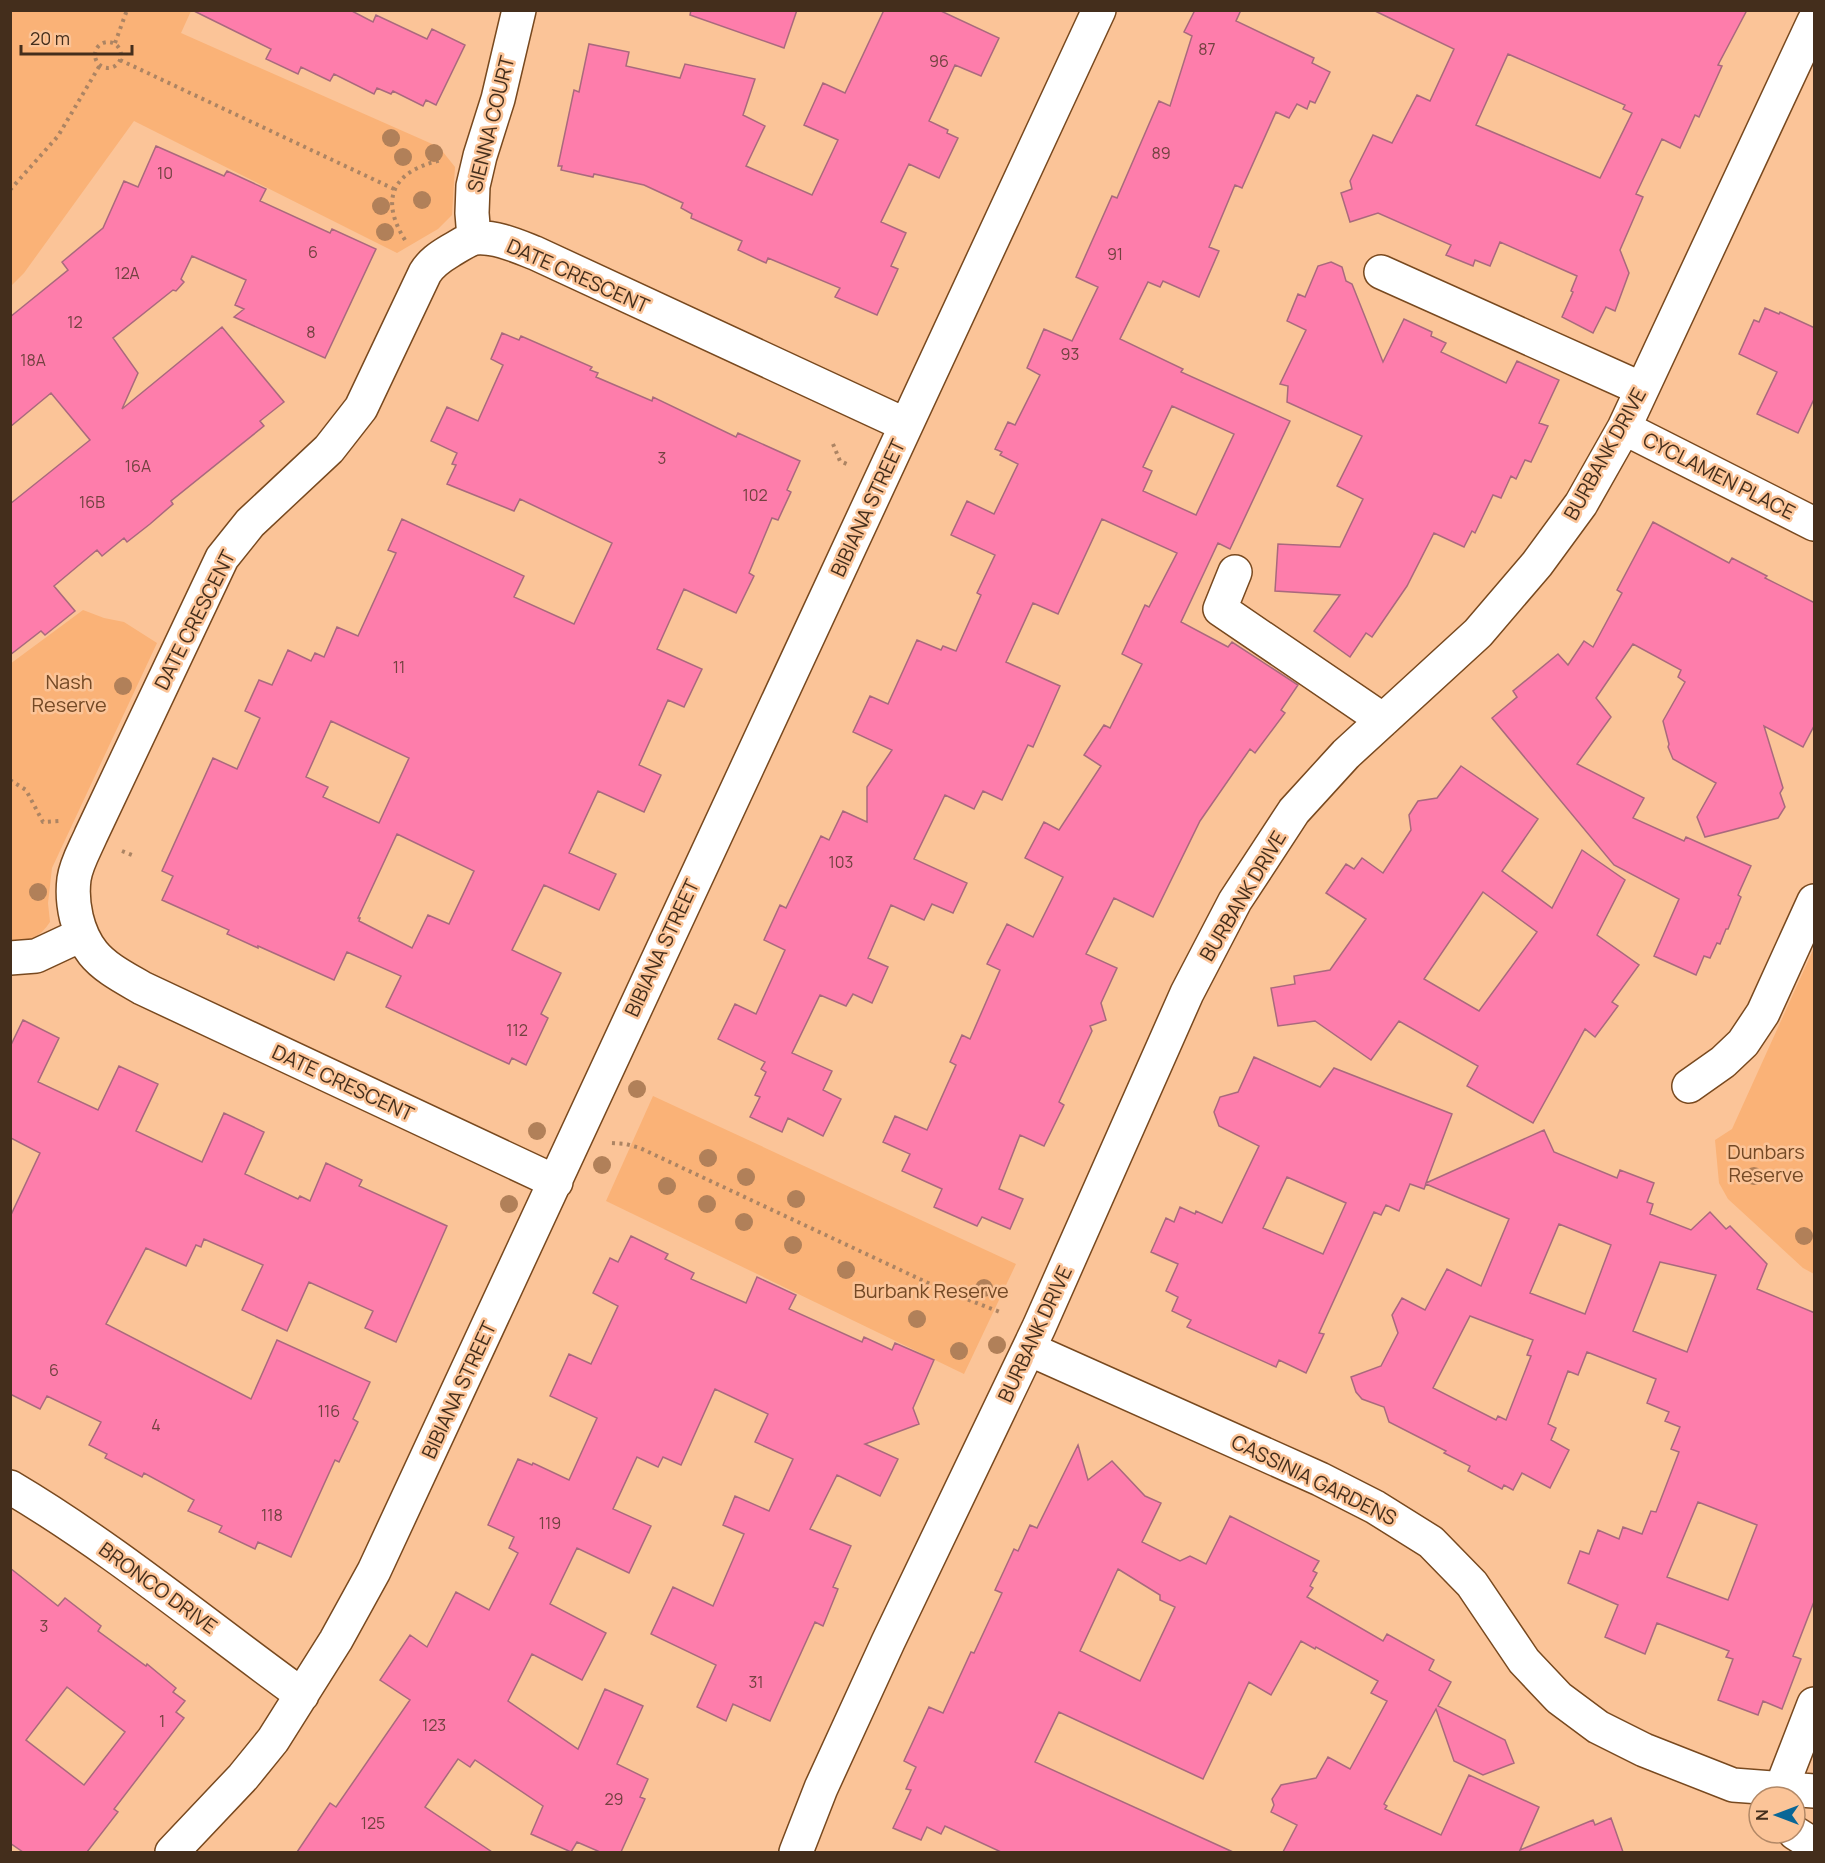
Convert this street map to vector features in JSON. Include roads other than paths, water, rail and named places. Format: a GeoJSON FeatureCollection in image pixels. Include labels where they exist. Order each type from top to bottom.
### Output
{"type":"FeatureCollection","features":[{"type":"Feature","properties":{"kind":"street","name":"SIENNA COURT"},"geometry":{"type":"LineString","coordinates":[[474,238],[473,186],[498,99],[519,10]]}},
{"type":"Feature","properties":{"kind":"street","name":"BIBIANA STREET"},"geometry":{"type":"LineString","coordinates":[[172,1852],[243,1777],[273,1740],[336,1640],[374,1571],[1099,10]]}},
{"type":"Feature","properties":{"kind":"street","name":"BURBANK DRIVE"},"geometry":{"type":"LineString","coordinates":[[796,1852],[821,1788],[1029,1349],[1187,993],[1235,901],[1294,811],[1346,754],[1478,633],[1537,564],[1581,504],[1624,428],[1815,21]]}},
{"type":"Feature","properties":{"kind":"street","name":"DATE CRESCENT"},"geometry":{"type":"LineString","coordinates":[[556,1182],[142,988],[112,970],[93,954],[81,934],[74,906],[75,877],[108,798],[222,558],[250,523],[329,449],[362,408],[430,265],[474,238],[513,244],[535,253],[906,424]]}},
{"type":"Feature","properties":{"kind":"street"},"geometry":{"type":"LineString","coordinates":[[1381,272],[1642,390]]}},
{"type":"Feature","properties":{"kind":"street","name":"CYCLAMEN PLACE"},"geometry":{"type":"LineString","coordinates":[[1624,428],[1815,524]]}},
{"type":"Feature","properties":{"kind":"street"},"geometry":{"type":"LineString","coordinates":[[1235,572],[1220,609],[1383,720]]}},
{"type":"Feature","properties":{"kind":"street"},"geometry":{"type":"LineString","coordinates":[[1689,1086],[1723,1062],[1743,1043],[1763,1013],[1815,901]]}},
{"type":"Feature","properties":{"kind":"street"},"geometry":{"type":"LineString","coordinates":[[10,958],[36,956],[81,934]]}},
{"type":"Feature","properties":{"kind":"street","name":"CASSINIA GARDENS"},"geometry":{"type":"LineString","coordinates":[[1029,1349],[1281,1461],[1375,1507],[1431,1542],[1472,1584],[1524,1661],[1559,1698],[1598,1727],[1644,1750],[1747,1790]]}},
{"type":"Feature","properties":{"kind":"street","name":"BRONCO DRIVE"},"geometry":{"type":"LineString","coordinates":[[10,1487],[60,1517],[302,1695]]}},
{"type":"Feature","properties":{"kind":"street"},"geometry":{"type":"LineString","coordinates":[[1776,1785],[1815,1704]]}},
{"type":"Feature","properties":{"kind":"park label","name":"Nash Reserve"},"geometry":{"type":"Point","coordinates":[69,694]}},
{"type":"Feature","properties":{"kind":"park label","name":"Dunbars Reserve"},"geometry":{"type":"Point","coordinates":[1766,1164]}},
{"type":"Feature","properties":{"kind":"park label","name":"Burbank Reserve"},"geometry":{"type":"Point","coordinates":[931,1291]}}]}
